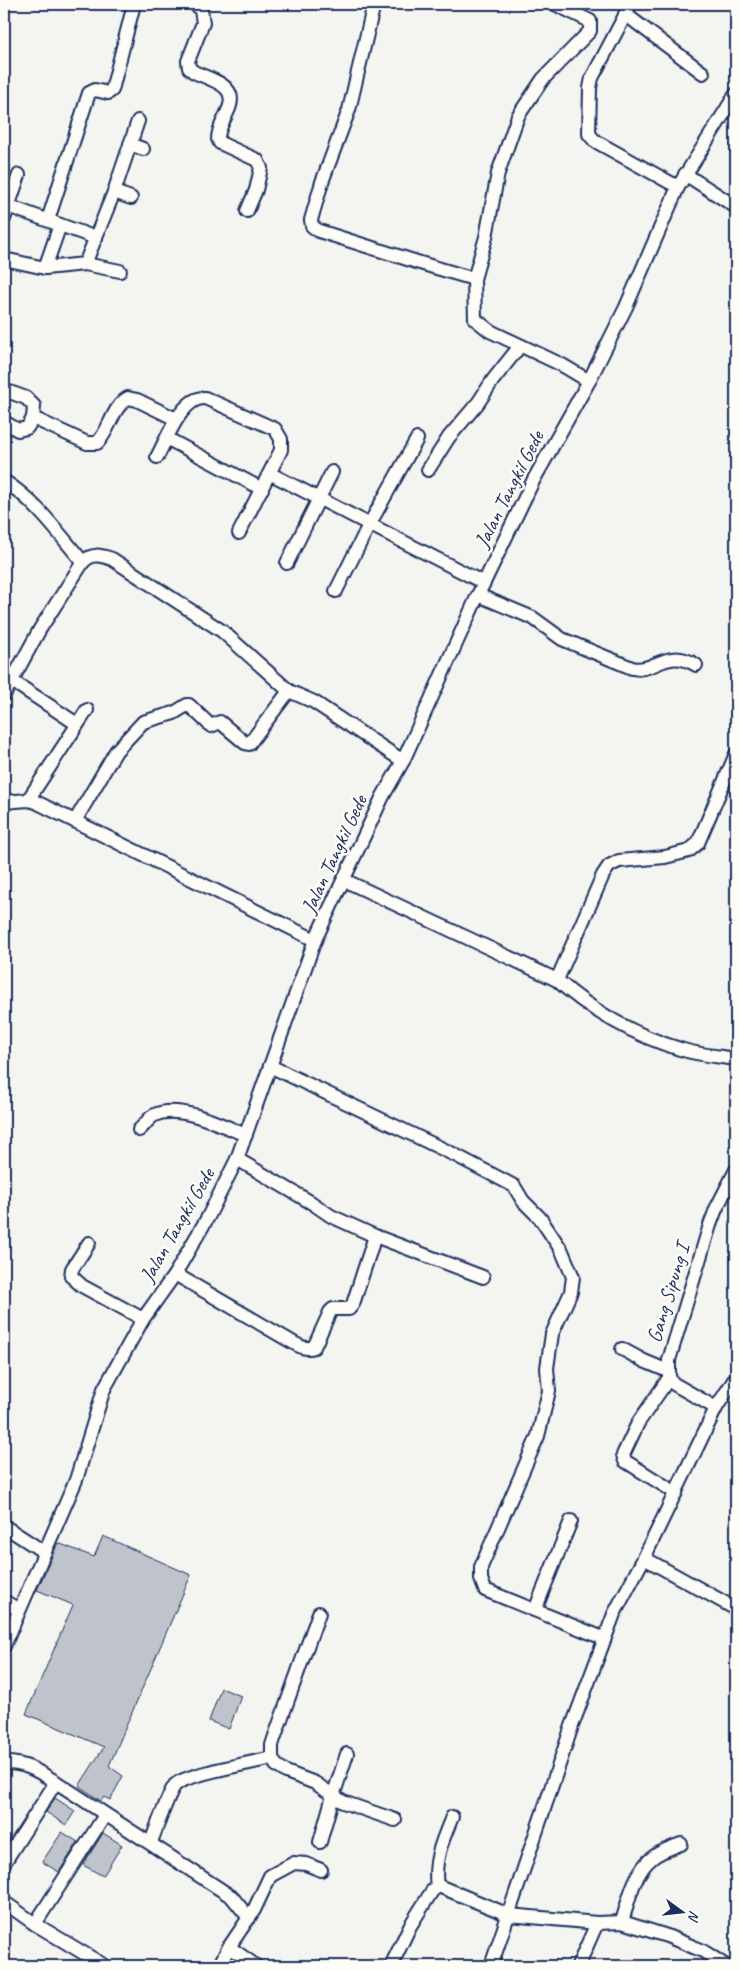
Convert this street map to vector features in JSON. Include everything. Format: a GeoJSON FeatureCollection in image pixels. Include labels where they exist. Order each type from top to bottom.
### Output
{"type":"FeatureCollection","features":[{"type":"Feature","properties":{"kind":"street"},"geometry":{"type":"LineString","coordinates":[[48,220],[88,93],[95,90],[108,93],[112,90],[134,4]]}},
{"type":"Feature","properties":{"kind":"street"},"geometry":{"type":"LineString","coordinates":[[195,4],[201,10],[202,23],[188,61],[189,68],[227,88],[232,96],[232,104],[220,125],[218,139],[220,143],[257,160],[261,168],[256,190],[247,211]]}},
{"type":"Feature","properties":{"kind":"street"},"geometry":{"type":"LineString","coordinates":[[374,4],[349,110],[322,182],[311,220],[312,226],[319,231],[353,243],[474,279]]}},
{"type":"Feature","properties":{"kind":"street"},"geometry":{"type":"LineString","coordinates":[[555,4],[586,18],[591,26],[590,31],[543,79],[518,116],[498,174],[486,237],[474,279],[475,319],[490,330],[562,365],[589,381]]}},
{"type":"Feature","properties":{"kind":"street"},"geometry":{"type":"LineString","coordinates":[[678,187],[595,141],[589,134],[592,78],[628,9],[703,73]]}},
{"type":"Feature","properties":{"kind":"street","name":"Jalan Tangkil Gede"},"geometry":{"type":"LineString","coordinates":[[4,1646],[76,1480],[104,1389],[143,1319],[175,1274],[208,1218],[237,1159],[316,940],[383,796],[403,761],[484,582],[533,481],[589,381],[626,307],[678,187],[736,94]]}},
{"type":"Feature","properties":{"kind":"street"},"geometry":{"type":"LineString","coordinates":[[85,264],[114,192],[138,121]]}},
{"type":"Feature","properties":{"kind":"street"},"geometry":{"type":"LineString","coordinates":[[130,144],[143,149]]}},
{"type":"Feature","properties":{"kind":"street"},"geometry":{"type":"LineString","coordinates":[[685,174],[736,207]]}},
{"type":"Feature","properties":{"kind":"street"},"geometry":{"type":"LineString","coordinates":[[4,219],[8,197],[19,176]]}},
{"type":"Feature","properties":{"kind":"street"},"geometry":{"type":"LineString","coordinates":[[114,192],[131,198]]}},
{"type":"Feature","properties":{"kind":"street"},"geometry":{"type":"LineString","coordinates":[[8,197],[48,220],[96,238]]}},
{"type":"Feature","properties":{"kind":"street"},"geometry":{"type":"LineString","coordinates":[[45,268],[60,225]]}},
{"type":"Feature","properties":{"kind":"street"},"geometry":{"type":"LineString","coordinates":[[4,259],[45,268],[85,264],[120,271]]}},
{"type":"Feature","properties":{"kind":"street"},"geometry":{"type":"LineString","coordinates":[[428,470],[449,437],[478,404],[493,380],[520,346]]}},
{"type":"Feature","properties":{"kind":"street"},"geometry":{"type":"LineString","coordinates":[[4,390],[32,401],[34,406],[33,418],[27,428],[18,430],[4,422]]}},
{"type":"Feature","properties":{"kind":"street"},"geometry":{"type":"LineString","coordinates":[[157,458],[176,420],[192,400],[198,397],[205,398],[275,429],[281,439],[282,450],[239,534]]}},
{"type":"Feature","properties":{"kind":"street"},"geometry":{"type":"LineString","coordinates":[[33,418],[87,443],[97,444],[102,439],[121,402],[128,398],[137,400],[176,420]]}},
{"type":"Feature","properties":{"kind":"street"},"geometry":{"type":"LineString","coordinates":[[168,439],[262,489]]}},
{"type":"Feature","properties":{"kind":"street"},"geometry":{"type":"LineString","coordinates":[[336,592],[369,525],[417,439]]}},
{"type":"Feature","properties":{"kind":"street"},"geometry":{"type":"LineString","coordinates":[[287,563],[332,472]]}},
{"type":"Feature","properties":{"kind":"street"},"geometry":{"type":"LineString","coordinates":[[271,474],[484,582]]}},
{"type":"Feature","properties":{"kind":"street"},"geometry":{"type":"LineString","coordinates":[[4,481],[16,488],[83,562]]}},
{"type":"Feature","properties":{"kind":"street"},"geometry":{"type":"LineString","coordinates":[[4,694],[40,629],[83,562],[88,557],[96,555],[112,559],[222,631],[289,691],[314,702],[403,761]]}},
{"type":"Feature","properties":{"kind":"street"},"geometry":{"type":"LineString","coordinates":[[478,595],[534,618],[562,640],[632,668],[639,669],[671,658],[688,660],[696,665]]}},
{"type":"Feature","properties":{"kind":"street"},"geometry":{"type":"LineString","coordinates":[[12,681],[77,724]]}},
{"type":"Feature","properties":{"kind":"street"},"geometry":{"type":"LineString","coordinates":[[75,821],[116,751],[143,722],[174,713],[188,704],[211,726],[220,722],[245,743],[249,744],[289,691]]}},
{"type":"Feature","properties":{"kind":"street"},"geometry":{"type":"LineString","coordinates":[[28,800],[87,710]]}},
{"type":"Feature","properties":{"kind":"street"},"geometry":{"type":"LineString","coordinates":[[557,980],[603,875],[609,866],[619,861],[666,857],[689,851],[698,843],[736,754]]}},
{"type":"Feature","properties":{"kind":"street"},"geometry":{"type":"LineString","coordinates":[[4,802],[28,800],[75,821],[316,940]]}},
{"type":"Feature","properties":{"kind":"street"},"geometry":{"type":"LineString","coordinates":[[344,880],[557,980],[572,994],[592,1007],[647,1036],[691,1052],[736,1059]]}},
{"type":"Feature","properties":{"kind":"street"},"geometry":{"type":"LineString","coordinates":[[270,1066],[455,1155],[514,1186],[540,1218],[569,1263],[573,1277],[571,1292],[552,1334],[547,1368],[549,1391],[545,1414],[538,1436],[481,1566],[481,1579],[485,1590],[603,1638]]}},
{"type":"Feature","properties":{"kind":"street"},"geometry":{"type":"LineString","coordinates":[[139,1130],[153,1116],[163,1113],[184,1113],[201,1117],[246,1135]]}},
{"type":"Feature","properties":{"kind":"street"},"geometry":{"type":"LineString","coordinates":[[237,1159],[331,1216],[374,1236],[483,1278]]}},
{"type":"Feature","properties":{"kind":"street","name":"Gang Sipung I"},"geometry":{"type":"LineString","coordinates":[[669,1375],[668,1360],[705,1238],[716,1209],[736,1170]]}},
{"type":"Feature","properties":{"kind":"street"},"geometry":{"type":"LineString","coordinates":[[175,1274],[285,1338],[302,1347],[310,1348],[314,1347],[330,1312],[333,1309],[349,1309],[353,1304],[374,1236]]}},
{"type":"Feature","properties":{"kind":"street"},"geometry":{"type":"LineString","coordinates":[[88,1243],[72,1268],[71,1276],[82,1286],[143,1319]]}},
{"type":"Feature","properties":{"kind":"street"},"geometry":{"type":"LineString","coordinates":[[622,1349],[669,1375],[674,1384],[716,1408]]}},
{"type":"Feature","properties":{"kind":"street"},"geometry":{"type":"LineString","coordinates":[[669,1375],[638,1423],[623,1454],[625,1461],[676,1493]]}},
{"type":"Feature","properties":{"kind":"street"},"geometry":{"type":"LineString","coordinates":[[491,1966],[603,1638],[676,1493],[716,1408],[736,1377]]}},
{"type":"Feature","properties":{"kind":"street"},"geometry":{"type":"LineString","coordinates":[[535,1610],[571,1521]]}},
{"type":"Feature","properties":{"kind":"street"},"geometry":{"type":"LineString","coordinates":[[4,1526],[44,1552]]}},
{"type":"Feature","properties":{"kind":"street"},"geometry":{"type":"LineString","coordinates":[[644,1558],[736,1609]]}},
{"type":"Feature","properties":{"kind":"street"},"geometry":{"type":"LineString","coordinates":[[4,1601],[19,1610]]}},
{"type":"Feature","properties":{"kind":"street"},"geometry":{"type":"LineString","coordinates":[[318,1613],[275,1736],[272,1758],[276,1765],[286,1772],[315,1783],[343,1802],[395,1820]]}},
{"type":"Feature","properties":{"kind":"street"},"geometry":{"type":"LineString","coordinates":[[320,1842],[347,1754]]}},
{"type":"Feature","properties":{"kind":"street"},"geometry":{"type":"LineString","coordinates":[[151,1842],[174,1786],[184,1780],[198,1776],[272,1758]]}},
{"type":"Feature","properties":{"kind":"street"},"geometry":{"type":"LineString","coordinates":[[4,1763],[30,1766],[105,1815],[151,1842],[232,1897],[249,1918]]}},
{"type":"Feature","properties":{"kind":"street"},"geometry":{"type":"LineString","coordinates":[[4,1863],[56,1782]]}},
{"type":"Feature","properties":{"kind":"street"},"geometry":{"type":"LineString","coordinates":[[35,1924],[105,1815]]}},
{"type":"Feature","properties":{"kind":"street"},"geometry":{"type":"LineString","coordinates":[[391,1966],[410,1926],[437,1887],[435,1874],[436,1858],[452,1817]]}},
{"type":"Feature","properties":{"kind":"street"},"geometry":{"type":"LineString","coordinates":[[622,1922],[639,1874],[645,1864],[662,1852],[681,1844]]}},
{"type":"Feature","properties":{"kind":"street"},"geometry":{"type":"LineString","coordinates":[[219,1966],[229,1947],[249,1918],[269,1878],[277,1870],[294,1862],[306,1864],[320,1870]]}},
{"type":"Feature","properties":{"kind":"street"},"geometry":{"type":"LineString","coordinates":[[437,1887],[447,1888],[509,1915],[597,1923],[622,1922],[667,1936],[703,1951],[726,1966]]}},
{"type":"Feature","properties":{"kind":"street"},"geometry":{"type":"LineString","coordinates":[[4,1902],[35,1924],[105,1966]]}},
{"type":"Feature","properties":{"kind":"street"},"geometry":{"type":"LineString","coordinates":[[578,1966],[597,1923]]}},
{"type":"Feature","properties":{"kind":"street"},"geometry":{"type":"LineString","coordinates":[[229,1947],[256,1966]]}},
{"type":"Feature","properties":{"kind":"building"},"geometry":{"type":"Polygon","coordinates":[[[103,1536],[191,1575],[109,1766],[123,1776],[110,1800],[104,1797],[101,1801],[79,1786],[104,1747],[26,1714],[73,1605],[37,1590],[58,1543],[94,1557],[103,1536]]]}},
{"type":"Feature","properties":{"kind":"building"},"geometry":{"type":"Polygon","coordinates":[[[221,1688],[241,1696],[229,1729],[209,1721],[221,1688]]]}},
{"type":"Feature","properties":{"kind":"building"},"geometry":{"type":"Polygon","coordinates":[[[55,1798],[75,1811],[66,1825],[46,1812],[55,1798]]]}},
{"type":"Feature","properties":{"kind":"building"},"geometry":{"type":"Polygon","coordinates":[[[62,1832],[78,1842],[59,1872],[42,1862],[62,1832]]]}},
{"type":"Feature","properties":{"kind":"building"},"geometry":{"type":"Polygon","coordinates":[[[103,1833],[122,1845],[103,1876],[83,1865],[103,1833]]]}}]}
